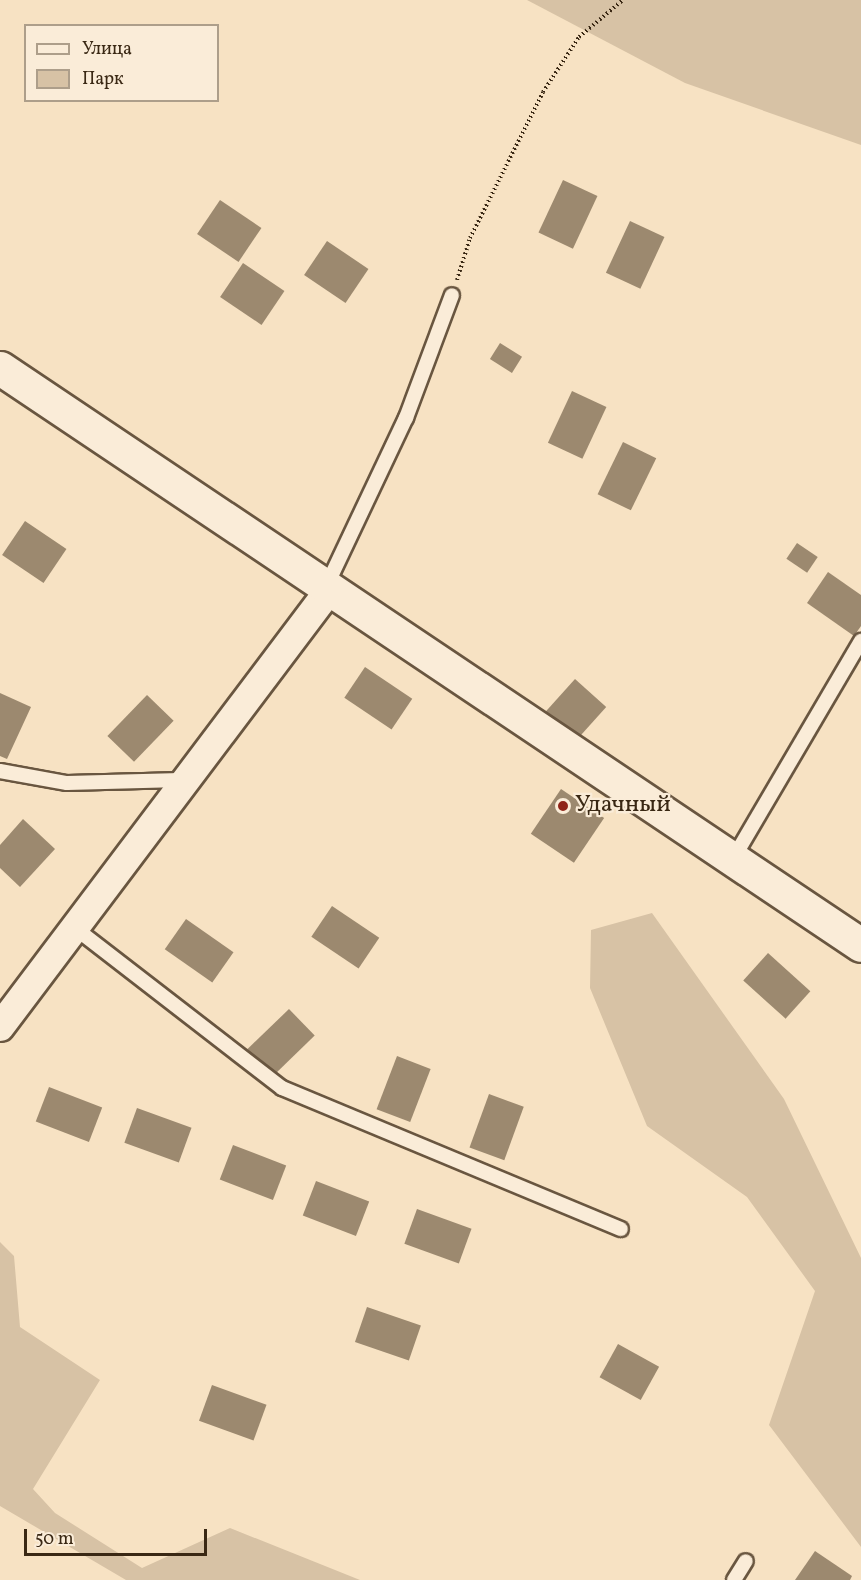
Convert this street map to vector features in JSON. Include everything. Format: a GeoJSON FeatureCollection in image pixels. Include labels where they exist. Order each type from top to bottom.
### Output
{"type":"FeatureCollection","features":[{"type":"Feature","properties":{"kind":"street"},"geometry":{"type":"LineString","coordinates":[[0,368],[861,945]]}},
{"type":"Feature","properties":{"kind":"street"},"geometry":{"type":"LineString","coordinates":[[0,1027],[75,928],[181,780],[328,588]]}},
{"type":"Feature","properties":{"kind":"lane"},"geometry":{"type":"LineString","coordinates":[[328,588],[406,418],[452,295]]}},
{"type":"Feature","properties":{"kind":"lane"},"geometry":{"type":"LineString","coordinates":[[733,859],[861,641]]}},
{"type":"Feature","properties":{"kind":"lane"},"geometry":{"type":"LineString","coordinates":[[0,771],[67,783],[181,780]]}},
{"type":"Feature","properties":{"kind":"lane"},"geometry":{"type":"LineString","coordinates":[[75,928],[282,1088],[621,1229]]}},
{"type":"Feature","properties":{"kind":"lane"},"geometry":{"type":"LineString","coordinates":[[734,1580],[746,1561]]}},
{"type":"Feature","properties":{"kind":"path"},"geometry":{"type":"LineString","coordinates":[[452,295],[470,238],[543,92],[579,37],[623,0]]}},
{"type":"Feature","properties":{"kind":"green space"},"geometry":{"type":"Polygon","coordinates":[[[527,0],[861,0],[861,145],[685,83],[527,0]]]}},
{"type":"Feature","properties":{"kind":"green space"},"geometry":{"type":"Polygon","coordinates":[[[652,913],[784,1099],[861,1258],[861,1547],[769,1425],[815,1291],[747,1197],[647,1126],[590,988],[591,930],[652,913]]]}},
{"type":"Feature","properties":{"kind":"green space"},"geometry":{"type":"Polygon","coordinates":[[[0,1242],[14,1256],[20,1327],[100,1380],[33,1489],[55,1513],[142,1568],[230,1528],[360,1580],[126,1580],[0,1506],[0,1242]]]}},
{"type":"Feature","properties":{"kind":"building"},"geometry":{"type":"Polygon","coordinates":[[[563,180],[597,196],[573,249],[538,233],[563,180]]]}},
{"type":"Feature","properties":{"kind":"building"},"geometry":{"type":"Polygon","coordinates":[[[220,200],[261,228],[239,262],[197,234],[220,200]]]}},
{"type":"Feature","properties":{"kind":"building"},"geometry":{"type":"Polygon","coordinates":[[[630,221],[664,237],[640,289],[606,273],[630,221]]]}},
{"type":"Feature","properties":{"kind":"building"},"geometry":{"type":"Polygon","coordinates":[[[327,241],[368,269],[346,303],[304,275],[327,241]]]}},
{"type":"Feature","properties":{"kind":"building"},"geometry":{"type":"Polygon","coordinates":[[[243,263],[284,291],[262,325],[220,297],[243,263]]]}},
{"type":"Feature","properties":{"kind":"building"},"geometry":{"type":"Polygon","coordinates":[[[500,343],[522,357],[512,373],[490,359],[500,343]]]}},
{"type":"Feature","properties":{"kind":"building"},"geometry":{"type":"Polygon","coordinates":[[[572,391],[606,407],[582,459],[548,443],[572,391]]]}},
{"type":"Feature","properties":{"kind":"building"},"geometry":{"type":"Polygon","coordinates":[[[623,442],[656,458],[631,510],[598,494],[623,442]]]}},
{"type":"Feature","properties":{"kind":"building"},"geometry":{"type":"Polygon","coordinates":[[[25,521],[66,549],[44,583],[2,555],[25,521]]]}},
{"type":"Feature","properties":{"kind":"building"},"geometry":{"type":"Polygon","coordinates":[[[797,543],[818,557],[807,573],[786,559],[797,543]]]}},
{"type":"Feature","properties":{"kind":"building"},"geometry":{"type":"Polygon","coordinates":[[[828,572],[861,595],[861,626],[854,636],[807,603],[828,572]]]}},
{"type":"Feature","properties":{"kind":"building"},"geometry":{"type":"Polygon","coordinates":[[[365,667],[412,699],[392,730],[344,698],[365,667]]]}},
{"type":"Feature","properties":{"kind":"building"},"geometry":{"type":"Polygon","coordinates":[[[575,679],[606,707],[576,741],[545,712],[575,679]]]}},
{"type":"Feature","properties":{"kind":"building"},"geometry":{"type":"Polygon","coordinates":[[[0,693],[31,707],[7,759],[0,756],[0,693]]]}},
{"type":"Feature","properties":{"kind":"building"},"geometry":{"type":"Polygon","coordinates":[[[147,695],[174,721],[134,762],[107,736],[147,695]]]}},
{"type":"Feature","properties":{"kind":"building"},"geometry":{"type":"Polygon","coordinates":[[[561,789],[604,818],[574,863],[531,834],[561,789]]]}},
{"type":"Feature","properties":{"kind":"building"},"geometry":{"type":"Polygon","coordinates":[[[23,819],[55,849],[20,887],[0,868],[0,845],[23,819]]]}},
{"type":"Feature","properties":{"kind":"building"},"geometry":{"type":"Polygon","coordinates":[[[332,906],[379,938],[359,969],[311,937],[332,906]]]}},
{"type":"Feature","properties":{"kind":"building"},"geometry":{"type":"Polygon","coordinates":[[[186,919],[234,952],[212,983],[165,949],[186,919]]]}},
{"type":"Feature","properties":{"kind":"building"},"geometry":{"type":"Polygon","coordinates":[[[768,953],[810,991],[786,1019],[743,980],[768,953]]]}},
{"type":"Feature","properties":{"kind":"building"},"geometry":{"type":"Polygon","coordinates":[[[289,1009],[315,1036],[273,1076],[247,1049],[289,1009]]]}},
{"type":"Feature","properties":{"kind":"building"},"geometry":{"type":"Polygon","coordinates":[[[397,1056],[431,1069],[410,1122],[377,1109],[397,1056]]]}},
{"type":"Feature","properties":{"kind":"building"},"geometry":{"type":"Polygon","coordinates":[[[49,1087],[102,1107],[89,1142],[36,1122],[49,1087]]]}},
{"type":"Feature","properties":{"kind":"building"},"geometry":{"type":"Polygon","coordinates":[[[489,1094],[524,1107],[504,1160],[470,1148],[489,1094]]]}},
{"type":"Feature","properties":{"kind":"building"},"geometry":{"type":"Polygon","coordinates":[[[137,1108],[192,1128],[179,1163],[124,1143],[137,1108]]]}},
{"type":"Feature","properties":{"kind":"building"},"geometry":{"type":"Polygon","coordinates":[[[233,1145],[286,1165],[273,1200],[220,1180],[233,1145]]]}},
{"type":"Feature","properties":{"kind":"building"},"geometry":{"type":"Polygon","coordinates":[[[316,1181],[369,1201],[356,1236],[303,1216],[316,1181]]]}},
{"type":"Feature","properties":{"kind":"building"},"geometry":{"type":"Polygon","coordinates":[[[417,1209],[472,1229],[459,1264],[404,1244],[417,1209]]]}},
{"type":"Feature","properties":{"kind":"building"},"geometry":{"type":"Polygon","coordinates":[[[367,1307],[421,1326],[409,1361],[355,1342],[367,1307]]]}},
{"type":"Feature","properties":{"kind":"building"},"geometry":{"type":"Polygon","coordinates":[[[618,1344],[659,1367],[641,1400],[600,1377],[618,1344]]]}},
{"type":"Feature","properties":{"kind":"building"},"geometry":{"type":"Polygon","coordinates":[[[212,1385],[267,1405],[254,1441],[199,1421],[212,1385]]]}},
{"type":"Feature","properties":{"kind":"building"},"geometry":{"type":"Polygon","coordinates":[[[815,1551],[852,1576],[850,1580],[795,1580],[815,1551]]]}},
{"type":"Feature","properties":{"kind":"place","name":"Удачный"},"geometry":{"type":"Point","coordinates":[563,806]}}]}
